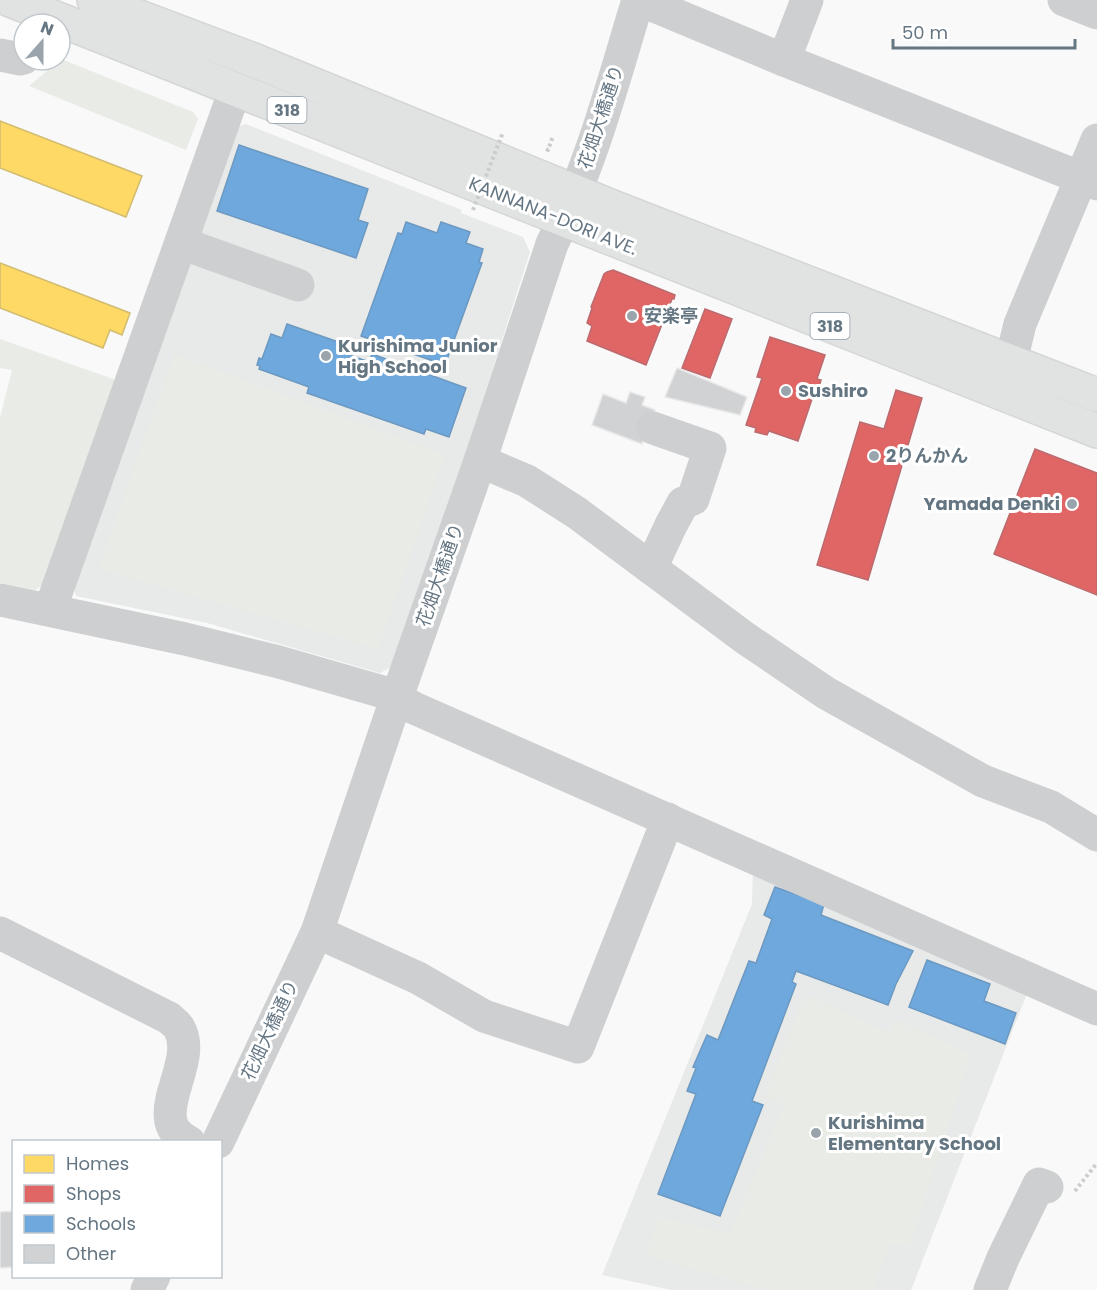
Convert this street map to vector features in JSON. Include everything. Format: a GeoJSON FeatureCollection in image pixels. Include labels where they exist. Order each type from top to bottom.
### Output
{"type":"FeatureCollection","features":[{"type":"Feature","properties":{"kind":"main road","name":"KANNANA-DORI AVE."},"geometry":{"type":"LineString","coordinates":[[10,0],[35,12]]}},
{"type":"Feature","properties":{"kind":"main road","name":"KANNANA-DORI AVE."},"geometry":{"type":"LineString","coordinates":[[94,0],[130,7],[250,59],[570,206],[1097,431]]}},
{"type":"Feature","properties":{"kind":"main road","name":"KANNANA-DORI AVE."},"geometry":{"type":"LineString","coordinates":[[72,28],[235,90],[1011,361],[1097,395]]}},
{"type":"Feature","properties":{"kind":"street"},"geometry":{"type":"LineString","coordinates":[[639,0],[1089,181]]}},
{"type":"Feature","properties":{"kind":"street","name":"花畑大橋通り"},"geometry":{"type":"LineString","coordinates":[[219,1140],[317,932],[480,461],[552,244],[591,153],[639,0]]}},
{"type":"Feature","properties":{"kind":"street"},"geometry":{"type":"LineString","coordinates":[[784,60],[807,0]]}},
{"type":"Feature","properties":{"kind":"street"},"geometry":{"type":"LineString","coordinates":[[1064,0],[1097,13]]}},
{"type":"Feature","properties":{"kind":"street"},"geometry":{"type":"LineString","coordinates":[[50,610],[235,90]]}},
{"type":"Feature","properties":{"kind":"street"},"geometry":{"type":"LineString","coordinates":[[1011,361],[1020,324],[1089,181],[1097,140]]}},
{"type":"Feature","properties":{"kind":"street"},"geometry":{"type":"LineString","coordinates":[[181,243],[298,285]]}},
{"type":"Feature","properties":{"kind":"street"},"geometry":{"type":"LineString","coordinates":[[651,568],[682,503],[693,499],[710,448],[653,428]]}},
{"type":"Feature","properties":{"kind":"street"},"geometry":{"type":"LineString","coordinates":[[480,461],[527,481],[577,513],[745,638],[826,693],[983,781],[1051,807],[1097,835]]}},
{"type":"Feature","properties":{"kind":"street"},"geometry":{"type":"LineString","coordinates":[[0,600],[185,639],[268,659],[383,692],[414,708],[1097,1009]]}},
{"type":"Feature","properties":{"kind":"street"},"geometry":{"type":"LineString","coordinates":[[317,932],[418,978],[484,1016],[578,1047],[669,819]]}},
{"type":"Feature","properties":{"kind":"street"},"geometry":{"type":"LineString","coordinates":[[0,933],[169,1018],[178,1026],[183,1037],[183,1062],[171,1097],[170,1115],[173,1130],[185,1140]]}},
{"type":"Feature","properties":{"kind":"street"},"geometry":{"type":"LineString","coordinates":[[990,1290],[1003,1257],[1039,1184],[1047,1186]]}},
{"type":"Feature","properties":{"kind":"path"},"geometry":{"type":"LineString","coordinates":[[473,210],[503,132]]}},
{"type":"Feature","properties":{"kind":"shaded area"},"geometry":{"type":"Polygon","coordinates":[[[72,63],[193,112],[198,119],[186,150],[29,86],[46,72],[72,72],[72,63]]]}},
{"type":"Feature","properties":{"kind":"shaded area","name":"Kurishima Junior High School"},"geometry":{"type":"Polygon","coordinates":[[[246,124],[462,210],[461,213],[523,237],[530,252],[464,459],[393,666],[380,673],[207,623],[76,596],[73,586],[236,127],[246,124]]]}},
{"type":"Feature","properties":{"kind":"shaded area"},"geometry":{"type":"Polygon","coordinates":[[[0,339],[116,380],[46,583],[35,590],[0,583],[0,418],[12,370],[0,368],[0,339]]]}},
{"type":"Feature","properties":{"kind":"shaded area"},"geometry":{"type":"Polygon","coordinates":[[[174,354],[445,455],[378,649],[98,569],[174,354]]]}},
{"type":"Feature","properties":{"kind":"shaded area","name":"Kurishima Elementary School"},"geometry":{"type":"Polygon","coordinates":[[[753,867],[1028,991],[911,1290],[671,1290],[602,1275],[752,904],[753,867]]]}},
{"type":"Feature","properties":{"kind":"shaded area"},"geometry":{"type":"Polygon","coordinates":[[[805,995],[889,1032],[894,1019],[971,1054],[910,1246],[890,1244],[873,1290],[766,1290],[646,1256],[658,1217],[730,1233],[784,1105],[765,1095],[805,995]]]}},
{"type":"Feature","properties":{"kind":"building: Homes"},"geometry":{"type":"Polygon","coordinates":[[[0,121],[142,176],[126,217],[0,168],[0,121]]]}},
{"type":"Feature","properties":{"kind":"building: Homes"},"geometry":{"type":"Polygon","coordinates":[[[0,263],[130,313],[122,335],[110,330],[103,348],[0,308],[0,263]]]}},
{"type":"Feature","properties":{"kind":"building: Shops"},"geometry":{"type":"Polygon","coordinates":[[[613,270],[675,295],[646,365],[587,341],[592,326],[587,323],[591,307],[604,274],[613,270]]]}},
{"type":"Feature","properties":{"kind":"building: Shops"},"geometry":{"type":"Polygon","coordinates":[[[705,309],[732,319],[710,378],[682,368],[705,309]]]}},
{"type":"Feature","properties":{"kind":"building: Shops"},"geometry":{"type":"Polygon","coordinates":[[[770,337],[825,355],[817,379],[821,380],[816,397],[813,396],[798,441],[769,431],[767,435],[755,432],[756,428],[746,425],[762,378],[757,377],[770,337]]]}},
{"type":"Feature","properties":{"kind":"building: Shops"},"geometry":{"type":"Polygon","coordinates":[[[896,390],[922,398],[868,580],[817,565],[860,422],[884,429],[896,390]]]}},
{"type":"Feature","properties":{"kind":"building: Shops"},"geometry":{"type":"Polygon","coordinates":[[[1035,449],[1097,473],[1097,595],[994,554],[1035,449]]]}},
{"type":"Feature","properties":{"kind":"building: Schools"},"geometry":{"type":"Polygon","coordinates":[[[239,145],[368,189],[358,220],[368,223],[356,258],[217,211],[239,145]]]}},
{"type":"Feature","properties":{"kind":"building: Schools"},"geometry":{"type":"Polygon","coordinates":[[[406,222],[437,233],[441,222],[470,232],[466,243],[483,249],[479,262],[482,263],[445,365],[361,336],[398,233],[402,234],[406,222]]]}},
{"type":"Feature","properties":{"kind":"building: Schools"},"geometry":{"type":"Polygon","coordinates":[[[287,324],[344,344],[341,352],[369,362],[372,354],[466,388],[449,437],[426,429],[424,434],[307,393],[309,387],[259,369],[260,366],[257,365],[259,358],[262,359],[271,334],[282,338],[287,324]]]}},
{"type":"Feature","properties":{"kind":"building: Schools"},"geometry":{"type":"Polygon","coordinates":[[[775,887],[824,904],[821,915],[913,951],[888,1005],[796,971],[792,982],[796,984],[752,1101],[763,1105],[720,1216],[658,1194],[696,1094],[687,1091],[696,1068],[693,1067],[707,1035],[718,1040],[749,961],[756,963],[772,919],[764,915],[775,887]]]}},
{"type":"Feature","properties":{"kind":"building: Schools"},"geometry":{"type":"Polygon","coordinates":[[[927,960],[990,984],[984,1001],[1016,1013],[1005,1044],[909,1007],[927,960]]]}},
{"type":"Feature","properties":{"kind":"building: Other"},"geometry":{"type":"Polygon","coordinates":[[[677,368],[747,397],[740,415],[665,397],[677,368]]]}},
{"type":"Feature","properties":{"kind":"building: Other"},"geometry":{"type":"Polygon","coordinates":[[[630,392],[645,397],[642,405],[655,410],[642,444],[592,425],[603,394],[626,403],[630,392]]]}},
{"type":"Feature","properties":{"kind":"building: Other"},"geometry":{"type":"Polygon","coordinates":[[[12,1211],[12,1267],[0,1268],[0,1212],[12,1211]]]}},
{"type":"Feature","properties":{"kind":"place","name":"安楽亭"},"geometry":{"type":"Point","coordinates":[632,316]}},
{"type":"Feature","properties":{"kind":"place","name":"Kurishima Junior High School"},"geometry":{"type":"Point","coordinates":[326,356]}},
{"type":"Feature","properties":{"kind":"place","name":"Sushiro"},"geometry":{"type":"Point","coordinates":[786,391]}},
{"type":"Feature","properties":{"kind":"place","name":"2りんかん"},"geometry":{"type":"Point","coordinates":[874,456]}},
{"type":"Feature","properties":{"kind":"place","name":"Yamada Denki"},"geometry":{"type":"Point","coordinates":[1072,504]}},
{"type":"Feature","properties":{"kind":"place","name":"Kurishima Elementary School"},"geometry":{"type":"Point","coordinates":[816,1133]}}]}
